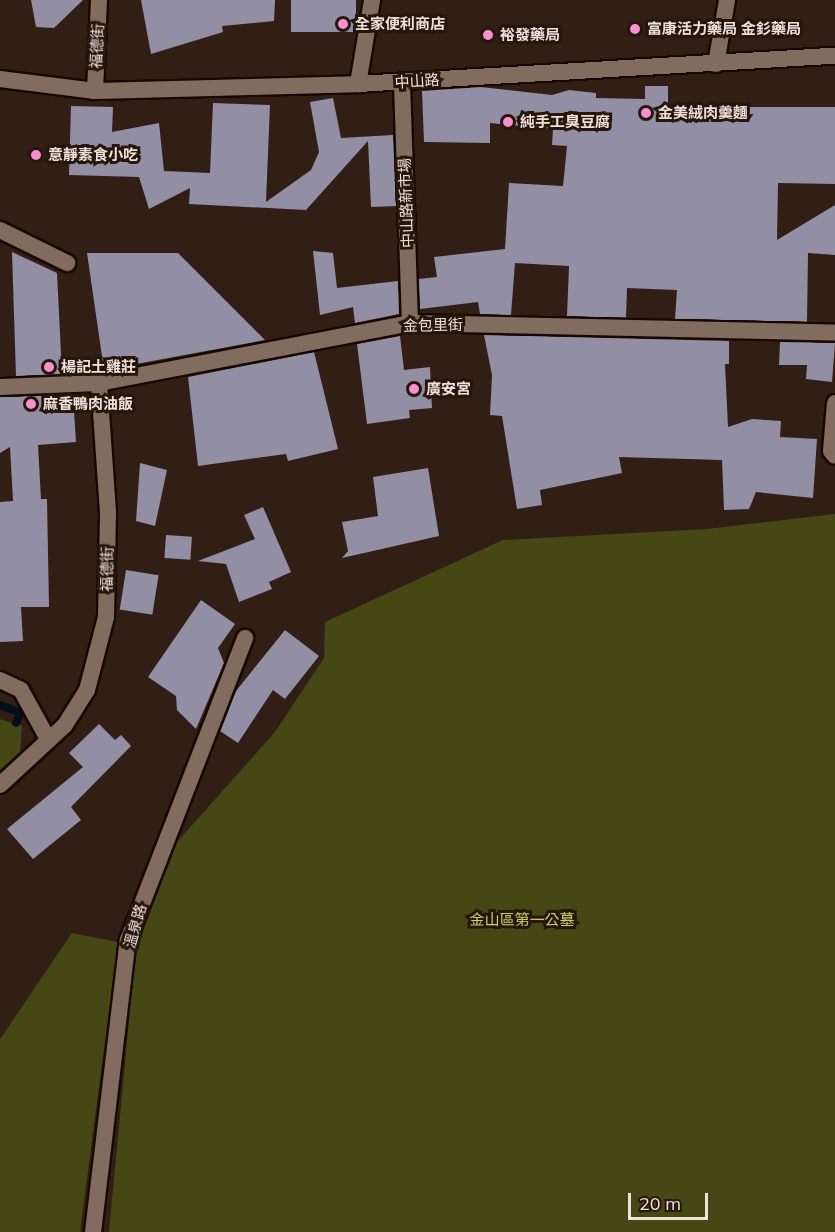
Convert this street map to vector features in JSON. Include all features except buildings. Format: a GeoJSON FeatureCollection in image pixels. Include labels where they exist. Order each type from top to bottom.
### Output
{"type":"FeatureCollection","features":[{"type":"Feature","properties":{"kind":"street","name":"福德街"},"geometry":{"type":"LineString","coordinates":[[95,92],[99,0]]}},
{"type":"Feature","properties":{"kind":"street"},"geometry":{"type":"LineString","coordinates":[[358,84],[372,0]]}},
{"type":"Feature","properties":{"kind":"street"},"geometry":{"type":"LineString","coordinates":[[716,64],[727,0]]}},
{"type":"Feature","properties":{"kind":"street","name":"中山路"},"geometry":{"type":"LineString","coordinates":[[0,79],[95,92],[402,83],[835,56]]}},
{"type":"Feature","properties":{"kind":"street","name":"中山路新市場"},"geometry":{"type":"LineString","coordinates":[[402,83],[410,323]]}},
{"type":"Feature","properties":{"kind":"street"},"geometry":{"type":"LineString","coordinates":[[0,230],[67,263]]}},
{"type":"Feature","properties":{"kind":"street","name":"金包里街"},"geometry":{"type":"LineString","coordinates":[[0,387],[99,383],[410,323],[835,333]]}},
{"type":"Feature","properties":{"kind":"street","name":"福德街"},"geometry":{"type":"LineString","coordinates":[[0,785],[65,725],[87,690],[106,617],[108,512],[99,383]]}},
{"type":"Feature","properties":{"kind":"street"},"geometry":{"type":"LineString","coordinates":[[835,403],[831,450],[835,456]]}},
{"type":"Feature","properties":{"kind":"street","name":"溫泉路"},"geometry":{"type":"LineString","coordinates":[[93,1232],[128,940],[245,638]]}},
{"type":"Feature","properties":{"kind":"street"},"geometry":{"type":"LineString","coordinates":[[0,680],[21,690],[48,739]]}},
{"type":"Feature","properties":{"kind":"green space","name":"金山區第一公墓"},"geometry":{"type":"Polygon","coordinates":[[[835,514],[835,1232],[109,1232],[136,947],[169,851],[275,732],[324,658],[325,622],[503,540],[707,529],[835,514]]]}},
{"type":"Feature","properties":{"kind":"green space"},"geometry":{"type":"Polygon","coordinates":[[[0,719],[22,726],[20,753],[0,771],[0,719]]]}},
{"type":"Feature","properties":{"kind":"green space"},"geometry":{"type":"Polygon","coordinates":[[[72,933],[118,942],[80,1232],[0,1232],[0,1039],[72,933]]]}},
{"type":"Feature","properties":{"kind":"waterway"},"geometry":{"type":"LineString","coordinates":[[0,705],[21,713],[16,723]]}},
{"type":"Feature","properties":{"kind":"place","name":"全家便利商店"},"geometry":{"type":"Point","coordinates":[343,24]}},
{"type":"Feature","properties":{"kind":"place","name":"富康活力藥局 金釤藥局"},"geometry":{"type":"Point","coordinates":[635,29]}},
{"type":"Feature","properties":{"kind":"place","name":"裕發藥局"},"geometry":{"type":"Point","coordinates":[488,35]}},
{"type":"Feature","properties":{"kind":"place","name":"金美絨肉羹麵"},"geometry":{"type":"Point","coordinates":[646,113]}},
{"type":"Feature","properties":{"kind":"place","name":"純手工臭豆腐"},"geometry":{"type":"Point","coordinates":[508,122]}},
{"type":"Feature","properties":{"kind":"place","name":"意靜素食小吃"},"geometry":{"type":"Point","coordinates":[36,155]}},
{"type":"Feature","properties":{"kind":"place","name":"楊記土雞莊"},"geometry":{"type":"Point","coordinates":[49,367]}},
{"type":"Feature","properties":{"kind":"place","name":"廣安宮"},"geometry":{"type":"Point","coordinates":[414,389]}},
{"type":"Feature","properties":{"kind":"place","name":"麻香鴨肉油飯"},"geometry":{"type":"Point","coordinates":[31,404]}}]}
